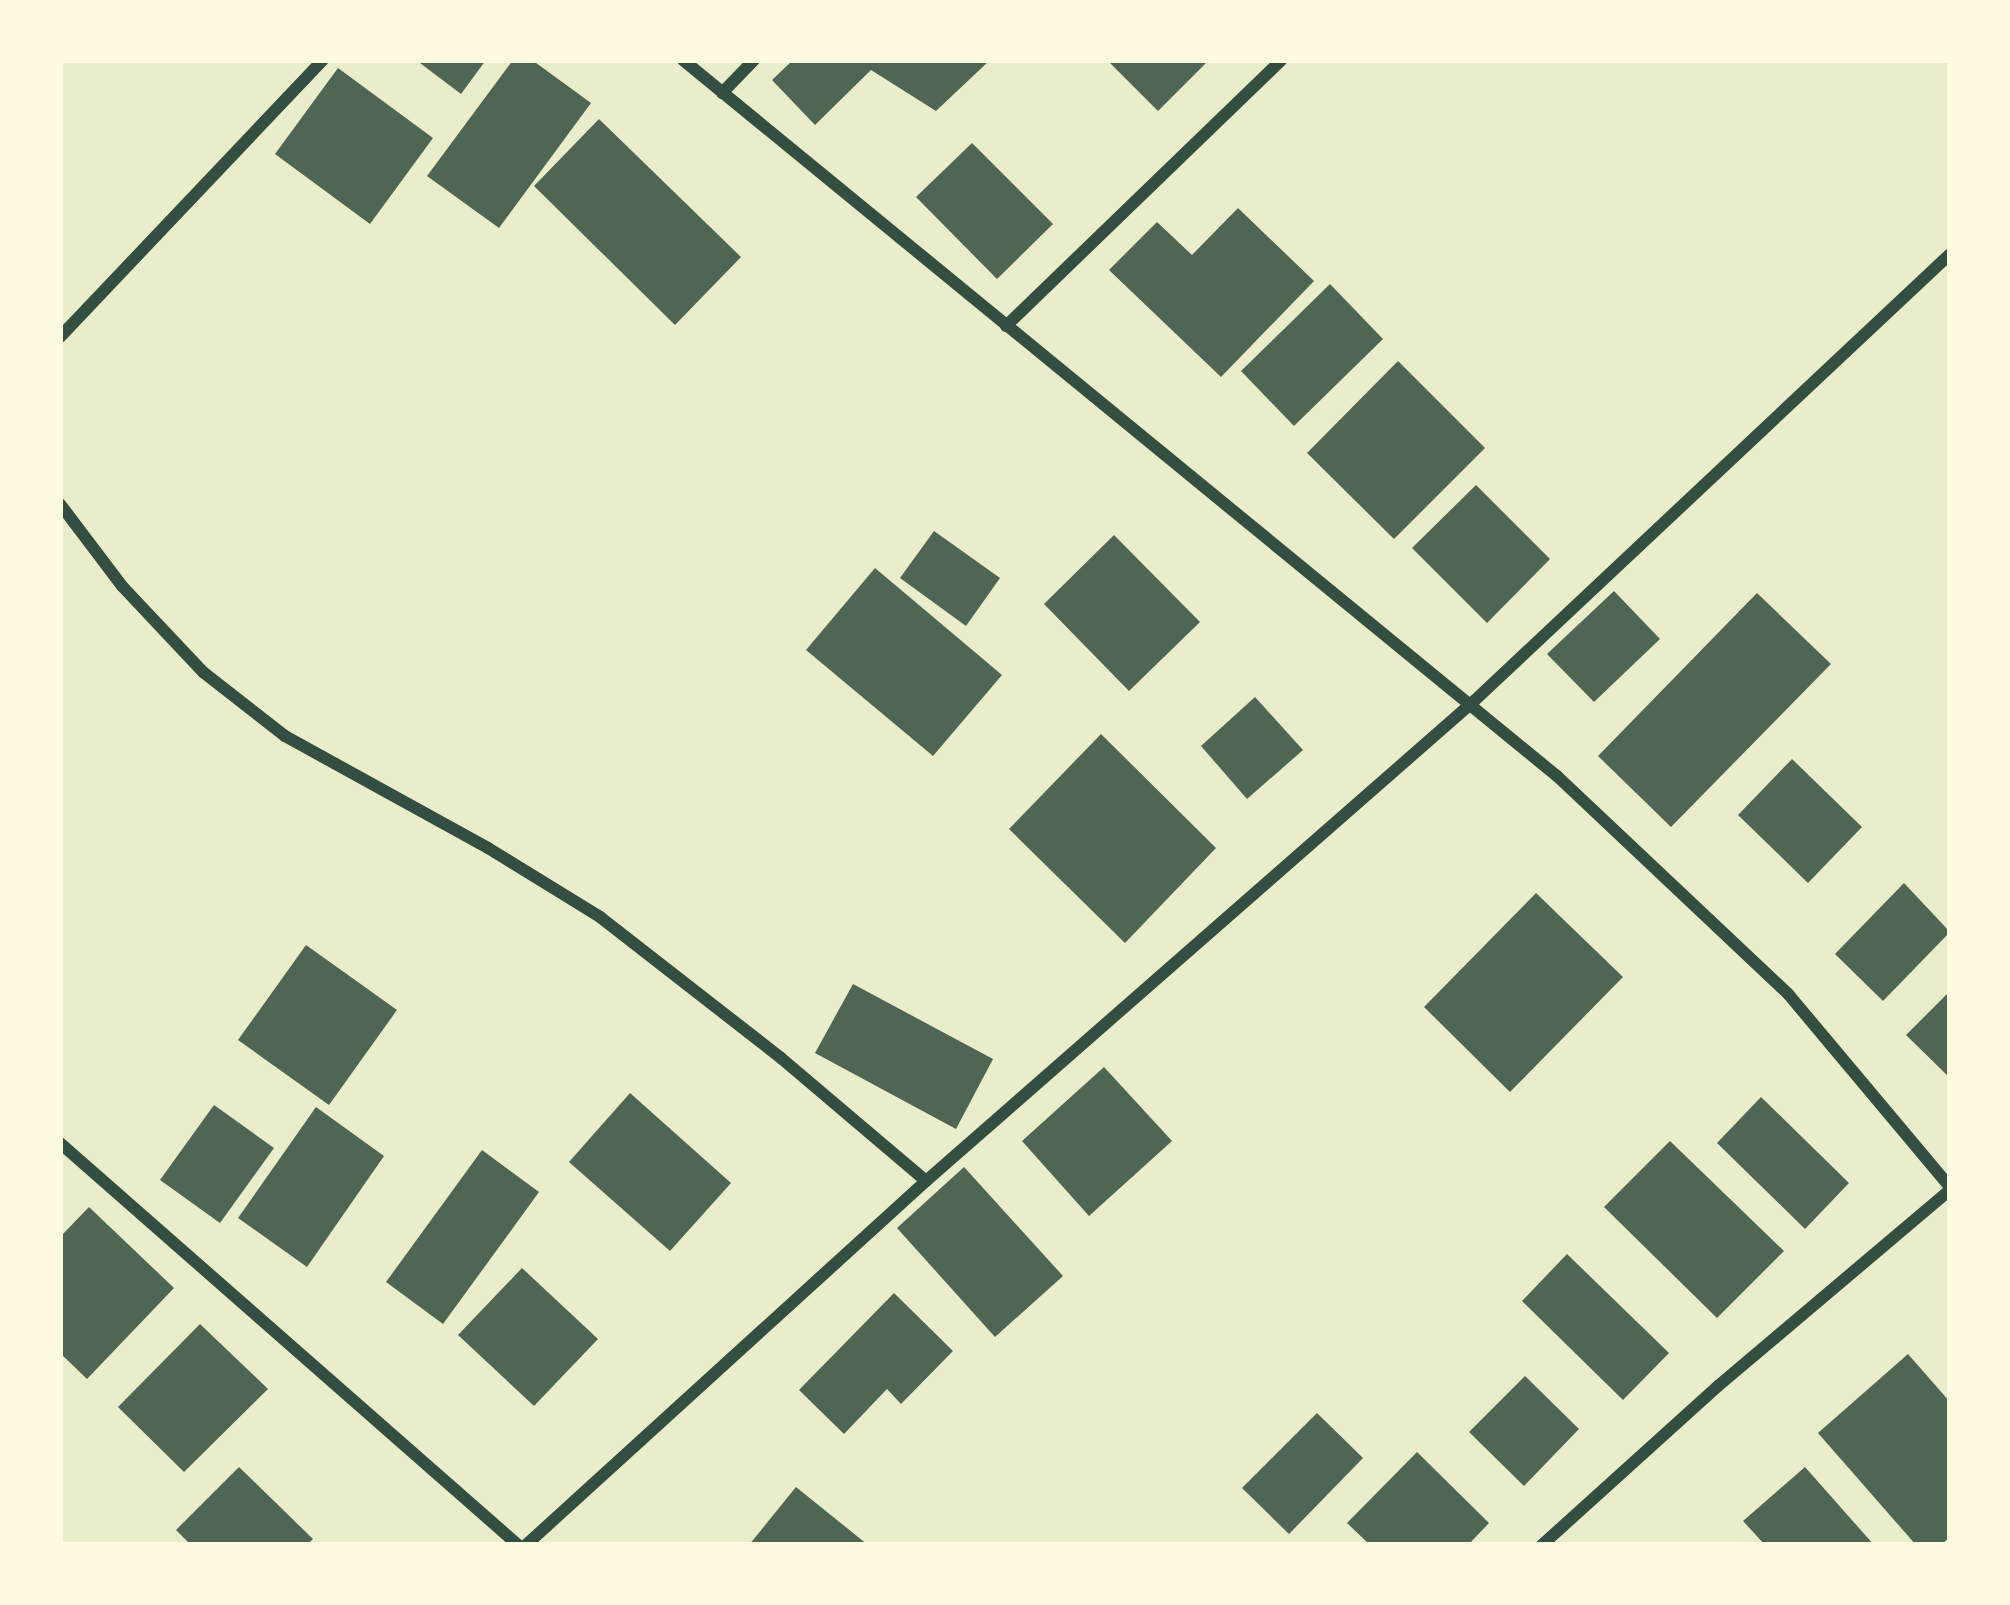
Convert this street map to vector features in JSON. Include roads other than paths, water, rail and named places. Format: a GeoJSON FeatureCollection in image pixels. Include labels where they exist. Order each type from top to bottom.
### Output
{"type":"FeatureCollection","features":[{"type":"Feature","properties":{"kind":"street"},"geometry":{"type":"LineString","coordinates":[[60,337],[323,60]]}},
{"type":"Feature","properties":{"kind":"street"},"geometry":{"type":"LineString","coordinates":[[682,60],[1473,702],[1789,995],[1950,1189],[1718,1386],[1542,1545]]}},
{"type":"Feature","properties":{"kind":"street"},"geometry":{"type":"LineString","coordinates":[[722,93],[754,60]]}},
{"type":"Feature","properties":{"kind":"street"},"geometry":{"type":"LineString","coordinates":[[1006,326],[1281,60]]}},
{"type":"Feature","properties":{"kind":"street"},"geometry":{"type":"LineString","coordinates":[[60,1143],[522,1545],[926,1181],[1473,702],[1950,254]]}},
{"type":"Feature","properties":{"kind":"street"},"geometry":{"type":"LineString","coordinates":[[60,504],[122,586],[203,672],[268,723],[600,917],[781,1058],[926,1181]]}}]}
